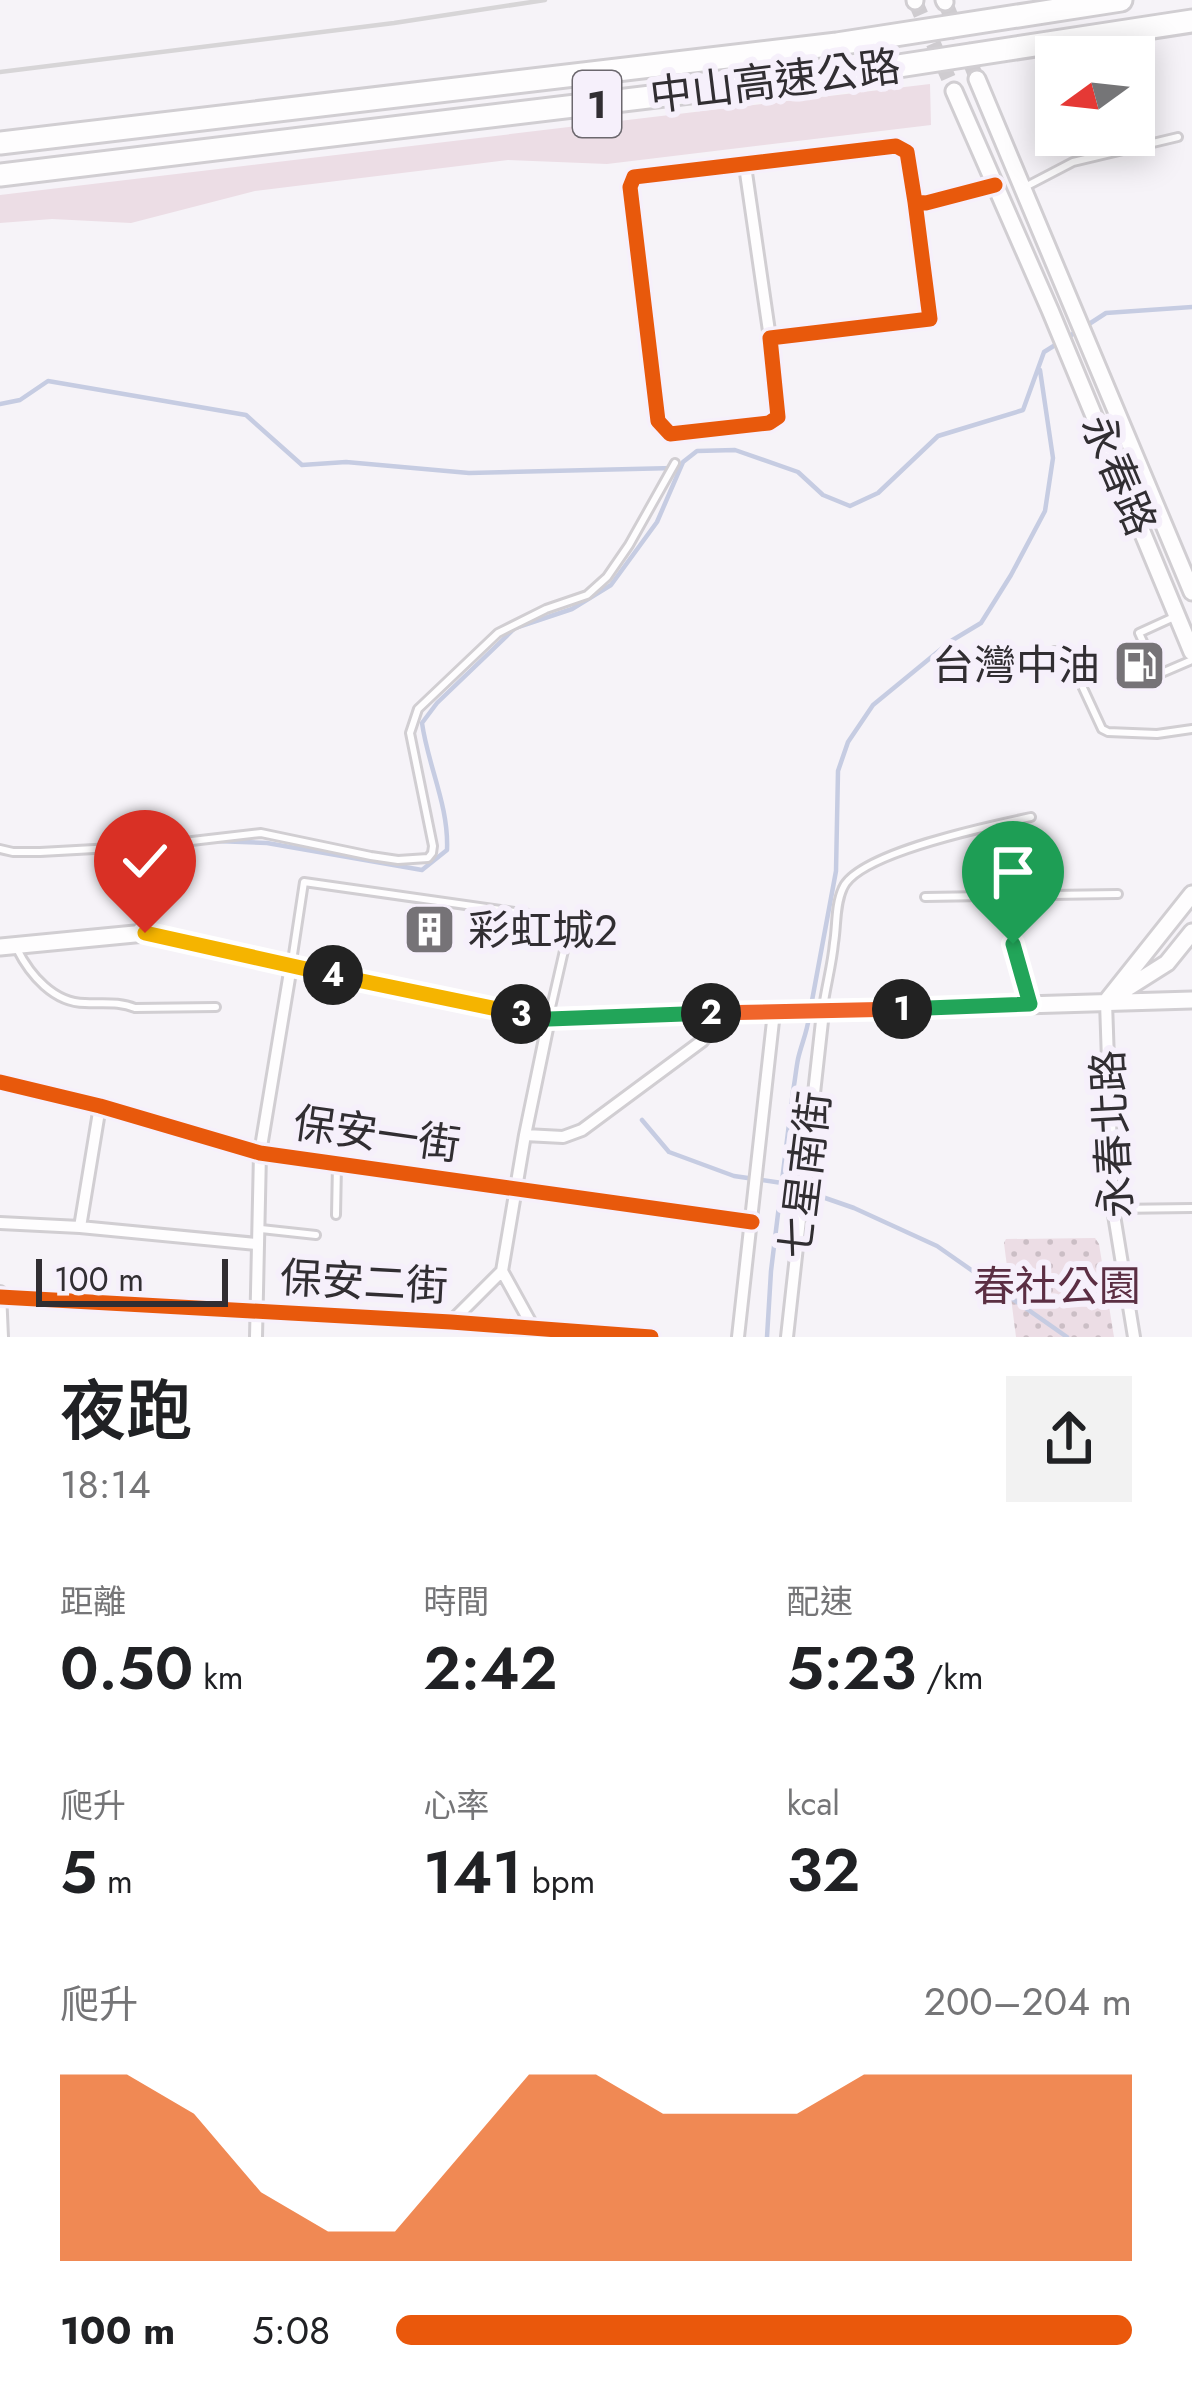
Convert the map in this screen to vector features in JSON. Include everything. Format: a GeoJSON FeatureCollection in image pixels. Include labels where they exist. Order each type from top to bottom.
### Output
{"type":"FeatureCollection","features":[{"type":"Feature","properties":{"kind":"highway","name":"中山高速公路"},"geometry":{"type":"LineString","coordinates":[[0,142],[814,47],[1121,0]]}},
{"type":"Feature","properties":{"kind":"highway","name":"中山高速公路"},"geometry":{"type":"LineString","coordinates":[[0,176],[843,74],[1192,21]]}},
{"type":"Feature","properties":{"kind":"street"},"geometry":{"type":"LineString","coordinates":[[977,79],[1024,188]]}},
{"type":"Feature","properties":{"kind":"street"},"geometry":{"type":"LineString","coordinates":[[915,202],[995,184],[954,92]]}},
{"type":"Feature","properties":{"kind":"street"},"geometry":{"type":"LineString","coordinates":[[745,166],[778,417],[769,423],[670,434],[658,421],[630,187],[634,177],[896,146],[908,152],[930,319],[770,338]]}},
{"type":"Feature","properties":{"kind":"street","name":"永春路"},"geometry":{"type":"LineString","coordinates":[[995,184],[1192,656]]}},
{"type":"Feature","properties":{"kind":"street","name":"永春路"},"geometry":{"type":"LineString","coordinates":[[1024,188],[1192,592]]}},
{"type":"Feature","properties":{"kind":"street","name":"永春北路"},"geometry":{"type":"LineString","coordinates":[[1134,1337],[1113,1209],[1106,1002],[1192,894]]}},
{"type":"Feature","properties":{"kind":"street","name":"永春北路"},"geometry":{"type":"LineString","coordinates":[[1106,1002],[1167,962],[1192,932]]}},
{"type":"Feature","properties":{"kind":"street"},"geometry":{"type":"LineString","coordinates":[[8,946],[145,933],[549,1019],[1192,1000]]}},
{"type":"Feature","properties":{"kind":"street"},"geometry":{"type":"LineString","coordinates":[[256,1337],[260,1153],[291,966]]}},
{"type":"Feature","properties":{"kind":"street"},"geometry":{"type":"LineString","coordinates":[[738,1337],[781,1012]]}},
{"type":"Feature","properties":{"kind":"street","name":"七星南街"},"geometry":{"type":"LineString","coordinates":[[787,1337],[819,1012]]}},
{"type":"Feature","properties":{"kind":"street"},"geometry":{"type":"LineString","coordinates":[[524,1136],[563,1137],[582,1130],[702,1041],[726,1013]]}},
{"type":"Feature","properties":{"kind":"street"},"geometry":{"type":"LineString","coordinates":[[451,1322],[502,1271],[549,1019]]}},
{"type":"Feature","properties":{"kind":"street","name":"保安一街"},"geometry":{"type":"LineString","coordinates":[[0,1082],[260,1153],[752,1222]]}},
{"type":"Feature","properties":{"kind":"street"},"geometry":{"type":"LineString","coordinates":[[80,1227],[100,1106]]}},
{"type":"Feature","properties":{"kind":"street"},"geometry":{"type":"LineString","coordinates":[[0,1223],[257,1244]]}},
{"type":"Feature","properties":{"kind":"street"},"geometry":{"type":"LineString","coordinates":[[502,1271],[533,1333]]}},
{"type":"Feature","properties":{"kind":"street"},"geometry":{"type":"LineString","coordinates":[[0,1295],[2,1337]]}},
{"type":"Feature","properties":{"kind":"street","name":"保安二街"},"geometry":{"type":"LineString","coordinates":[[0,1295],[451,1322],[533,1333],[652,1337]]}},
{"type":"Feature","properties":{"kind":"lane"},"geometry":{"type":"LineString","coordinates":[[1024,188],[1073,162],[1178,137]]}},
{"type":"Feature","properties":{"kind":"lane"},"geometry":{"type":"LineString","coordinates":[[0,849],[13,853],[149,846],[261,832],[398,860],[428,858],[434,846],[410,733],[418,710],[498,633],[587,595],[607,577],[675,463]]}},
{"type":"Feature","properties":{"kind":"lane"},"geometry":{"type":"LineString","coordinates":[[1144,644],[1139,633],[1177,616]]}},
{"type":"Feature","properties":{"kind":"lane"},"geometry":{"type":"LineString","coordinates":[[1055,651],[1071,662],[1102,730],[1157,734],[1192,729]]}},
{"type":"Feature","properties":{"kind":"lane"},"geometry":{"type":"LineString","coordinates":[[1156,670],[1157,675],[1192,656]]}},
{"type":"Feature","properties":{"kind":"lane"},"geometry":{"type":"LineString","coordinates":[[819,1012],[844,884],[906,851],[1031,817]]}},
{"type":"Feature","properties":{"kind":"lane"},"geometry":{"type":"LineString","coordinates":[[291,966],[304,882],[571,920],[549,1019]]}},
{"type":"Feature","properties":{"kind":"lane"},"geometry":{"type":"LineString","coordinates":[[1014,894],[1013,944],[1030,1004]]}},
{"type":"Feature","properties":{"kind":"lane"},"geometry":{"type":"LineString","coordinates":[[925,898],[1118,894]]}},
{"type":"Feature","properties":{"kind":"lane"},"geometry":{"type":"LineString","coordinates":[[8,946],[53,994],[71,1002],[125,1003],[135,1008],[216,1007]]}},
{"type":"Feature","properties":{"kind":"lane"},"geometry":{"type":"LineString","coordinates":[[336,1215],[337,1166]]}},
{"type":"Feature","properties":{"kind":"lane"},"geometry":{"type":"LineString","coordinates":[[1113,1209],[1192,1208]]}},
{"type":"Feature","properties":{"kind":"lane"},"geometry":{"type":"LineString","coordinates":[[257,1228],[316,1235]]}},
{"type":"Feature","properties":{"kind":"green space"},"geometry":{"type":"Polygon","coordinates":[[[930,84],[931,125],[607,164],[508,160],[255,191],[131,223],[52,219],[0,223],[0,195],[930,84]]]}},
{"type":"Feature","properties":{"kind":"green space","name":"春社公園"},"geometry":{"type":"Polygon","coordinates":[[[1095,1238],[1114,1337],[1016,1337],[1006,1239],[1095,1238]]]}},
{"type":"Feature","properties":{"kind":"waterway"},"geometry":{"type":"LineString","coordinates":[[1086,326],[1106,313],[1192,307]]}},
{"type":"Feature","properties":{"kind":"waterway"},"geometry":{"type":"LineString","coordinates":[[215,841],[267,843],[422,870],[447,850],[445,818],[422,723],[515,628],[572,609],[611,585],[657,522],[683,462],[697,451],[735,450],[798,472],[823,495],[850,506],[878,493],[938,436],[1023,410],[1044,352],[1076,332]]}},
{"type":"Feature","properties":{"kind":"waterway"},"geometry":{"type":"LineString","coordinates":[[811,1006],[836,871],[838,771],[848,742],[873,705],[951,641],[981,623],[1045,511],[1053,458],[1040,370]]}},
{"type":"Feature","properties":{"kind":"waterway"},"geometry":{"type":"LineString","coordinates":[[0,404],[20,400],[48,381],[246,415],[302,465],[346,462],[469,473],[674,468]]}},
{"type":"Feature","properties":{"kind":"waterway"},"geometry":{"type":"LineString","coordinates":[[42,855],[132,850]]}},
{"type":"Feature","properties":{"kind":"waterway"},"geometry":{"type":"LineString","coordinates":[[767,1337],[793,1091],[809,1017]]}},
{"type":"Feature","properties":{"kind":"waterway"},"geometry":{"type":"LineString","coordinates":[[642,1120],[669,1152],[734,1176],[782,1183],[854,1208],[937,1246],[1067,1337]]}},
{"type":"Feature","properties":{"kind":"tunnel"},"geometry":{"type":"LineString","coordinates":[[915,1],[954,91]]}},
{"type":"Feature","properties":{"kind":"tunnel"},"geometry":{"type":"LineString","coordinates":[[945,2],[977,79]]}},
{"type":"Feature","properties":{"kind":"railway"},"geometry":{"type":"LineString","coordinates":[[0,72],[545,0]]}},
{"type":"Feature","properties":{"kind":"cycle path"},"geometry":{"type":"LineString","coordinates":[[915,202],[907,152],[896,146],[634,177],[630,187],[658,421],[670,434],[769,423],[778,417],[770,338],[930,319],[915,202],[995,185]]}},
{"type":"Feature","properties":{"kind":"cycle path"},"geometry":{"type":"LineString","coordinates":[[0,1082],[260,1153],[752,1222]]}},
{"type":"Feature","properties":{"kind":"cycle path"},"geometry":{"type":"LineString","coordinates":[[0,1297],[651,1337]]}},
{"type":"Feature","properties":{"kind":"place","name":"台灣中油"},"geometry":{"type":"Point","coordinates":[1139,665]}},
{"type":"Feature","properties":{"kind":"place","name":"彩虹城2"},"geometry":{"type":"Point","coordinates":[429,930]}},
{"type":"Feature","properties":{"kind":"route"},"geometry":{"type":"LineString","coordinates":[[145,933],[549,1019],[1030,1004],[1013,944]]}}]}
